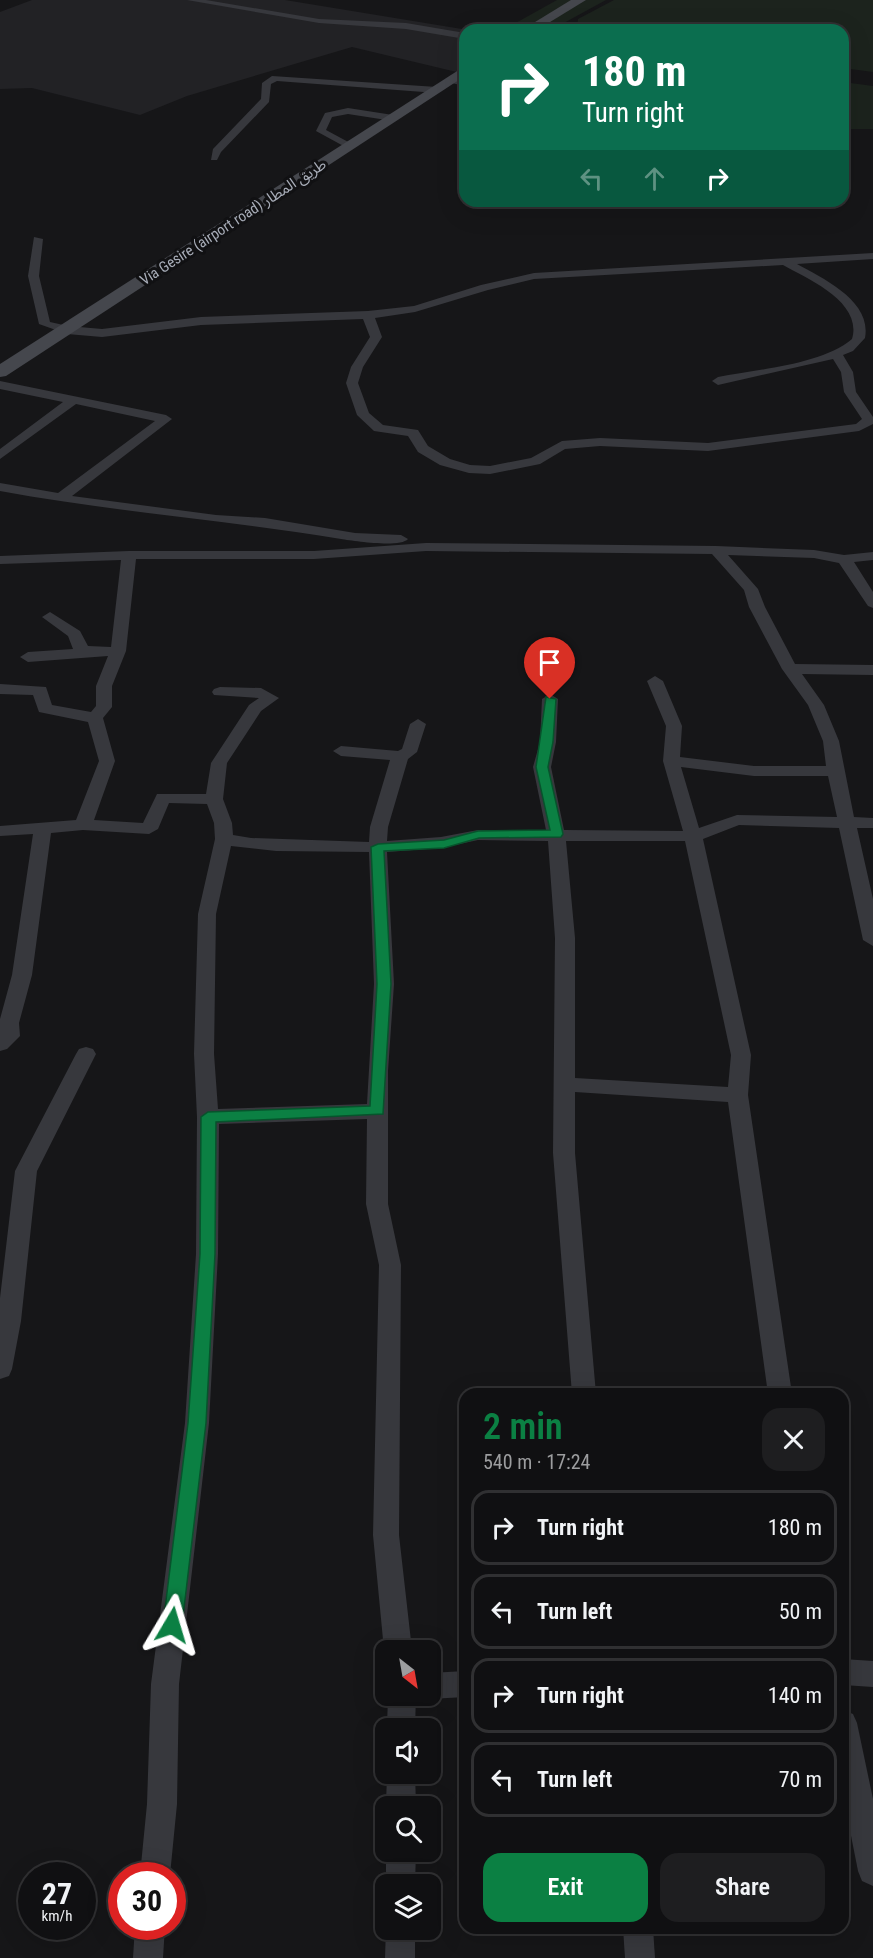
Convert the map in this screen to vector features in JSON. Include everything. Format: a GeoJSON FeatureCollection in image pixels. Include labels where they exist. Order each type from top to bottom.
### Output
{"type":"FeatureCollection","features":[{"type":"Feature","properties":{"kind":"main road"},"geometry":{"type":"LineString","coordinates":[[538,24],[580,0]]}},
{"type":"Feature","properties":{"kind":"main road","name":"Via Gesire (airport road) طريق المطار"},"geometry":{"type":"LineString","coordinates":[[0,372],[349,147],[399,111],[457,81]]}},
{"type":"Feature","properties":{"kind":"street"},"geometry":{"type":"LineString","coordinates":[[191,0],[320,21],[385,24],[459,35]]}},
{"type":"Feature","properties":{"kind":"street"},"geometry":{"type":"LineString","coordinates":[[214,158],[216,151],[266,100],[267,82],[275,78],[437,90]]}},
{"type":"Feature","properties":{"kind":"street"},"geometry":{"type":"LineString","coordinates":[[349,147],[333,135],[321,131],[328,115],[348,111],[399,111]]}},
{"type":"Feature","properties":{"kind":"street"},"geometry":{"type":"LineString","coordinates":[[38,239],[33,266],[36,300],[42,308],[45,324],[67,330],[102,333],[201,321],[368,315],[416,309],[485,287],[534,276],[873,256]]}},
{"type":"Feature","properties":{"kind":"street"},"geometry":{"type":"LineString","coordinates":[[822,259],[848,267],[873,262]]}},
{"type":"Feature","properties":{"kind":"street"},"geometry":{"type":"LineString","coordinates":[[718,381],[837,356],[857,341],[859,328],[856,315],[828,288],[783,260]]}},
{"type":"Feature","properties":{"kind":"street"},"geometry":{"type":"LineString","coordinates":[[368,315],[376,337],[357,367],[352,383],[363,415],[379,428],[413,433],[423,449],[445,462],[469,469],[490,470],[535,461],[562,445],[600,442],[708,447],[859,427],[867,423],[868,418],[850,392],[847,372],[837,356]]}},
{"type":"Feature","properties":{"kind":"street"},"geometry":{"type":"LineString","coordinates":[[859,328],[873,329]]}},
{"type":"Feature","properties":{"kind":"street"},"geometry":{"type":"LineString","coordinates":[[0,385],[166,419],[62,498]]}},
{"type":"Feature","properties":{"kind":"street"},"geometry":{"type":"LineString","coordinates":[[0,455],[74,400]]}},
{"type":"Feature","properties":{"kind":"street"},"geometry":{"type":"LineString","coordinates":[[0,487],[216,519],[265,522],[355,537],[406,540],[426,547]]}},
{"type":"Feature","properties":{"kind":"street"},"geometry":{"type":"LineString","coordinates":[[0,560],[129,555],[314,555],[426,547],[716,550],[814,554],[844,559],[873,556]]}},
{"type":"Feature","properties":{"kind":"street"},"geometry":{"type":"LineString","coordinates":[[716,550],[751,589],[757,608],[790,669],[816,705],[831,741],[835,771],[873,940]]}},
{"type":"Feature","properties":{"kind":"street"},"geometry":{"type":"LineString","coordinates":[[95,717],[104,707],[104,686],[118,651],[129,555]]}},
{"type":"Feature","properties":{"kind":"street"},"geometry":{"type":"LineString","coordinates":[[844,559],[873,603]]}},
{"type":"Feature","properties":{"kind":"street"},"geometry":{"type":"LineString","coordinates":[[50,617],[75,634],[82,651],[118,651]]}},
{"type":"Feature","properties":{"kind":"street"},"geometry":{"type":"LineString","coordinates":[[28,657],[100,651]]}},
{"type":"Feature","properties":{"kind":"street"},"geometry":{"type":"LineString","coordinates":[[790,669],[873,670]]}},
{"type":"Feature","properties":{"kind":"street"},"geometry":{"type":"LineString","coordinates":[[655,681],[674,726],[671,761],[693,836],[741,1055],[738,1095],[779,1388]]}},
{"type":"Feature","properties":{"kind":"street"},"geometry":{"type":"LineString","coordinates":[[0,689],[40,690],[45,709],[95,717]]}},
{"type":"Feature","properties":{"kind":"street"},"geometry":{"type":"LineString","coordinates":[[156,1862],[162,1804],[165,1684],[197,1423],[207,1254],[208,1117],[204,1054],[207,914],[224,839],[224,823],[214,799],[219,763],[255,708],[271,698],[261,693],[220,692]]}},
{"type":"Feature","properties":{"kind":"street"},"geometry":{"type":"LineString","coordinates":[[550,699],[548,742],[542,767],[556,834],[565,938],[564,1153],[584,1388]]}},
{"type":"Feature","properties":{"kind":"street"},"geometry":{"type":"LineString","coordinates":[[83,825],[107,761],[95,717]]}},
{"type":"Feature","properties":{"kind":"street"},"geometry":{"type":"LineString","coordinates":[[341,751],[400,756],[409,752],[418,724]]}},
{"type":"Feature","properties":{"kind":"street"},"geometry":{"type":"LineString","coordinates":[[397,1640],[386,1535],[390,1265],[377,1204],[377,1111],[384,984],[379,827],[400,756]]}},
{"type":"Feature","properties":{"kind":"street"},"geometry":{"type":"LineString","coordinates":[[671,761],[754,771],[835,771]]}},
{"type":"Feature","properties":{"kind":"street"},"geometry":{"type":"LineString","coordinates":[[0,831],[43,826],[83,825],[149,829],[164,798],[214,799]]}},
{"type":"Feature","properties":{"kind":"street"},"geometry":{"type":"LineString","coordinates":[[224,839],[263,847],[378,847],[444,844],[478,835],[693,836],[737,820],[873,823]]}},
{"type":"Feature","properties":{"kind":"street"},"geometry":{"type":"LineString","coordinates":[[0,1044],[10,1036],[9,1023],[22,975],[43,826]]}},
{"type":"Feature","properties":{"kind":"street"},"geometry":{"type":"LineString","coordinates":[[0,1369],[9,1321],[26,1171],[86,1054]]}},
{"type":"Feature","properties":{"kind":"street"},"geometry":{"type":"LineString","coordinates":[[564,1084],[738,1095]]}},
{"type":"Feature","properties":{"kind":"street"},"geometry":{"type":"LineString","coordinates":[[208,1117],[377,1111]]}},
{"type":"Feature","properties":{"kind":"street"},"geometry":{"type":"LineString","coordinates":[[849,1672],[873,1674]]}},
{"type":"Feature","properties":{"kind":"street"},"geometry":{"type":"LineString","coordinates":[[441,1685],[459,1684]]}},
{"type":"Feature","properties":{"kind":"street"},"geometry":{"type":"LineString","coordinates":[[849,1753],[873,1871]]}},
{"type":"Feature","properties":{"kind":"street"},"geometry":{"type":"LineString","coordinates":[[638,1934],[640,1958]]}},
{"type":"Feature","properties":{"kind":"street"},"geometry":{"type":"LineString","coordinates":[[148,1958],[149,1940]]}},
{"type":"Feature","properties":{"kind":"street"},"geometry":{"type":"LineString","coordinates":[[400,1940],[400,1958]]}},
{"type":"Feature","properties":{"kind":"shaded area"},"geometry":{"type":"Polygon","coordinates":[[[32,0],[285,0],[459,29],[459,73],[352,47],[187,96],[140,115],[32,88],[0,89],[0,12],[32,0]]]}},
{"type":"Feature","properties":{"kind":"shaded area"},"geometry":{"type":"Polygon","coordinates":[[[557,0],[606,0],[562,24],[514,24],[557,0]]]}},
{"type":"Feature","properties":{"kind":"shaded area"},"geometry":{"type":"Polygon","coordinates":[[[614,0],[873,0],[873,72],[849,69],[849,24],[578,24],[578,19],[614,0]]]}},
{"type":"Feature","properties":{"kind":"shaded area"},"geometry":{"type":"Polygon","coordinates":[[[849,83],[873,86],[873,129],[849,129],[849,83]]]}},
{"type":"Feature","properties":{"kind":"route"},"geometry":{"type":"LineString","coordinates":[[172,1625],[197,1423],[207,1254],[208,1117],[377,1111],[384,984],[378,847],[444,844],[478,835],[556,834],[542,767],[548,742],[550,699]]}}]}
